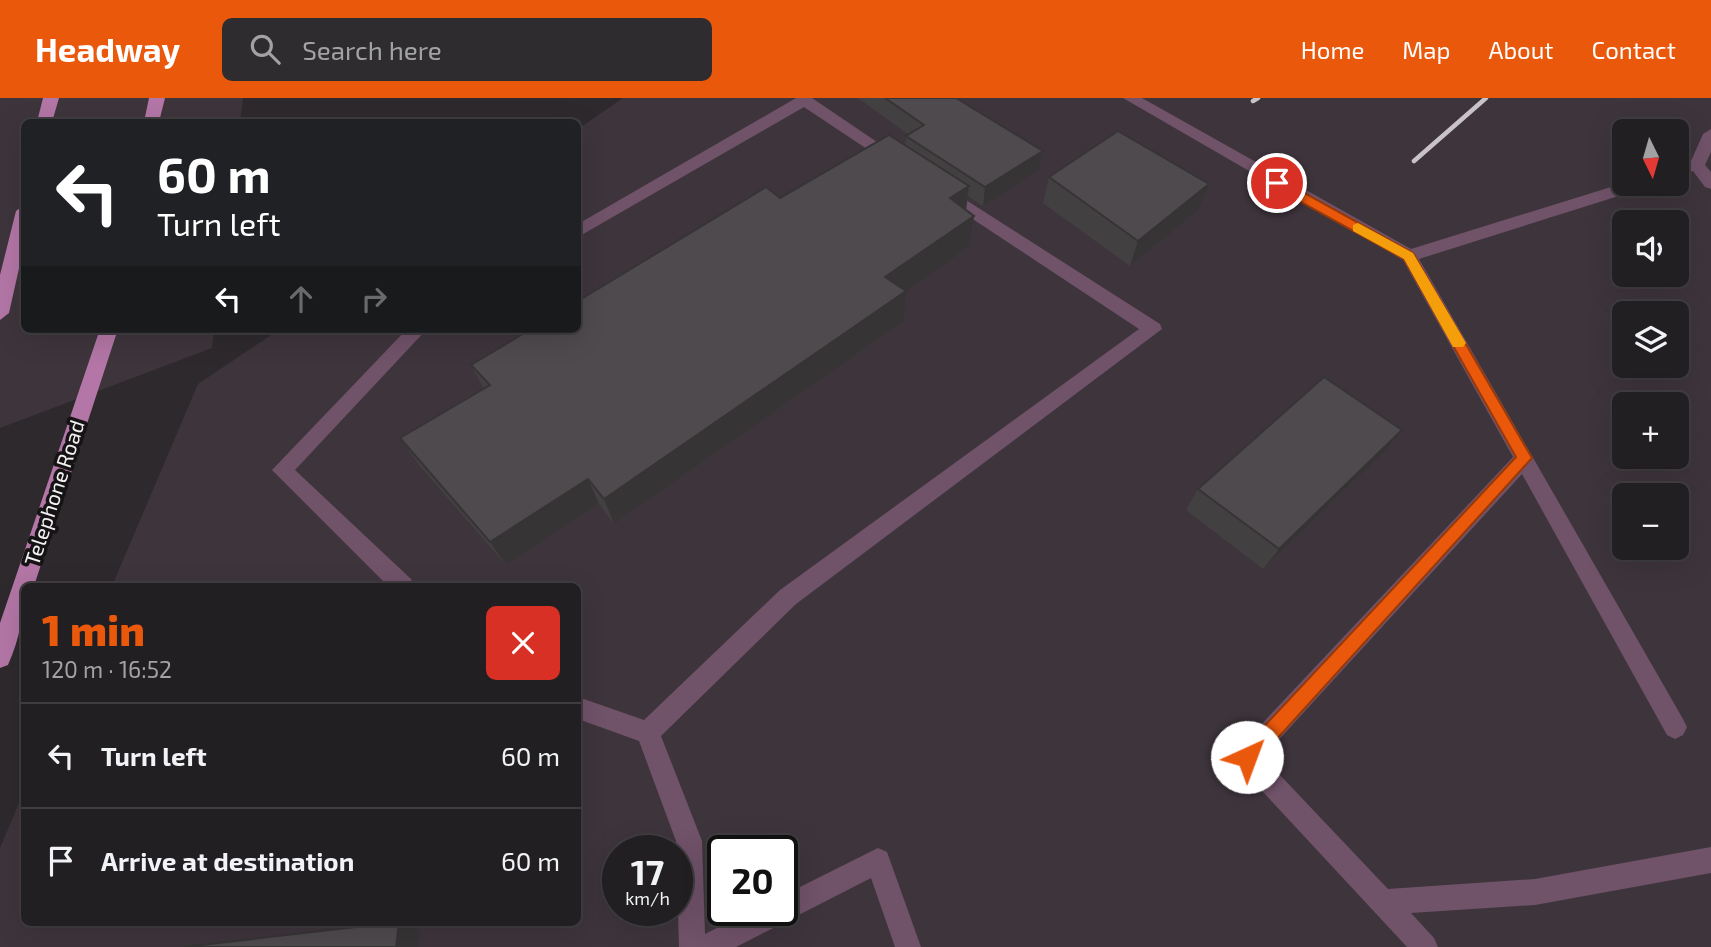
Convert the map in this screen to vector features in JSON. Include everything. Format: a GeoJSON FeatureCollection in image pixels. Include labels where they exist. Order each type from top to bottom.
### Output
{"type":"FeatureCollection","features":[{"type":"Feature","properties":{"kind":"main road"},"geometry":{"type":"LineString","coordinates":[[46,119],[51,98]]}},
{"type":"Feature","properties":{"kind":"main road"},"geometry":{"type":"LineString","coordinates":[[153,119],[157,98]]}},
{"type":"Feature","properties":{"kind":"main road"},"geometry":{"type":"LineString","coordinates":[[0,313],[21,224]]}},
{"type":"Feature","properties":{"kind":"main road","name":"Telephone Road"},"geometry":{"type":"LineString","coordinates":[[25,583],[108,333]]}},
{"type":"Feature","properties":{"kind":"main road","name":"Telephone Road"},"geometry":{"type":"LineString","coordinates":[[0,657],[21,594]]}},
{"type":"Feature","properties":{"kind":"lane"},"geometry":{"type":"LineString","coordinates":[[1130,98],[1409,256],[1675,727]]}},
{"type":"Feature","properties":{"kind":"lane"},"geometry":{"type":"LineString","coordinates":[[581,229],[804,100],[909,169]]}},
{"type":"Feature","properties":{"kind":"lane"},"geometry":{"type":"LineString","coordinates":[[1689,168],[1697,165],[1711,134]]}},
{"type":"Feature","properties":{"kind":"lane"},"geometry":{"type":"LineString","coordinates":[[1697,165],[1711,183]]}},
{"type":"Feature","properties":{"kind":"lane"},"geometry":{"type":"LineString","coordinates":[[648,733],[788,597],[1153,329],[932,184]]}},
{"type":"Feature","properties":{"kind":"lane"},"geometry":{"type":"LineString","coordinates":[[1409,256],[1612,192]]}},
{"type":"Feature","properties":{"kind":"lane"},"geometry":{"type":"LineString","coordinates":[[400,583],[282,470],[414,333]]}},
{"type":"Feature","properties":{"kind":"lane"},"geometry":{"type":"LineString","coordinates":[[1425,947],[1247,757],[1524,458]]}},
{"type":"Feature","properties":{"kind":"lane"},"geometry":{"type":"LineString","coordinates":[[581,709],[648,733]]}},
{"type":"Feature","properties":{"kind":"lane"},"geometry":{"type":"LineString","coordinates":[[648,733],[688,841],[692,947]]}},
{"type":"Feature","properties":{"kind":"lane"},"geometry":{"type":"LineString","coordinates":[[1383,902],[1535,892],[1711,860]]}},
{"type":"Feature","properties":{"kind":"lane"},"geometry":{"type":"LineString","coordinates":[[798,902],[878,861],[908,947]]}},
{"type":"Feature","properties":{"kind":"lane"},"geometry":{"type":"LineString","coordinates":[[708,947],[750,926]]}},
{"type":"Feature","properties":{"kind":"shaded area"},"geometry":{"type":"Polygon","coordinates":[[[0,98],[243,98],[240,119],[21,119],[21,333],[214,333],[212,348],[0,428],[0,98]]]}},
{"type":"Feature","properties":{"kind":"shaded area"},"geometry":{"type":"Polygon","coordinates":[[[623,98],[1711,98],[1711,947],[0,947],[0,848],[21,798],[21,926],[581,926],[581,583],[113,583],[198,384],[274,333],[581,333],[581,127],[623,98]]]}},
{"type":"Feature","properties":{"kind":"building"},"geometry":{"type":"Polygon","coordinates":[[[885,98],[956,98],[1043,151],[985,187],[906,136],[924,125],[885,98]]]}},
{"type":"Feature","properties":{"kind":"building"},"geometry":{"type":"Polygon","coordinates":[[[1118,131],[1209,184],[1138,241],[1049,177],[1118,131]]]}},
{"type":"Feature","properties":{"kind":"building"},"geometry":{"type":"Polygon","coordinates":[[[889,135],[969,186],[950,198],[974,216],[885,277],[906,291],[604,499],[588,479],[490,542],[400,438],[490,385],[471,365],[524,333],[581,333],[581,299],[766,187],[780,198],[889,135]]]}},
{"type":"Feature","properties":{"kind":"building"},"geometry":{"type":"Polygon","coordinates":[[[1324,377],[1402,430],[1279,549],[1198,489],[1324,377]]]}},
{"type":"Feature","properties":{"kind":"building"},"geometry":{"type":"Polygon","coordinates":[[[365,926],[399,926],[396,947],[184,947],[365,926]]]}},
{"type":"Feature","properties":{"kind":"railway"},"geometry":{"type":"LineString","coordinates":[[1253,101],[1258,98]]}},
{"type":"Feature","properties":{"kind":"railway"},"geometry":{"type":"LineString","coordinates":[[1414,161],[1486,98]]}},
{"type":"Feature","properties":{"kind":"slow traffic"},"geometry":{"type":"LineString","coordinates":[[1358,228],[1409,256],[1458,343]]}},
{"type":"Feature","properties":{"kind":"route"},"geometry":{"type":"LineString","coordinates":[[1247,757],[1524,458],[1409,256],[1277,183]]}}]}
